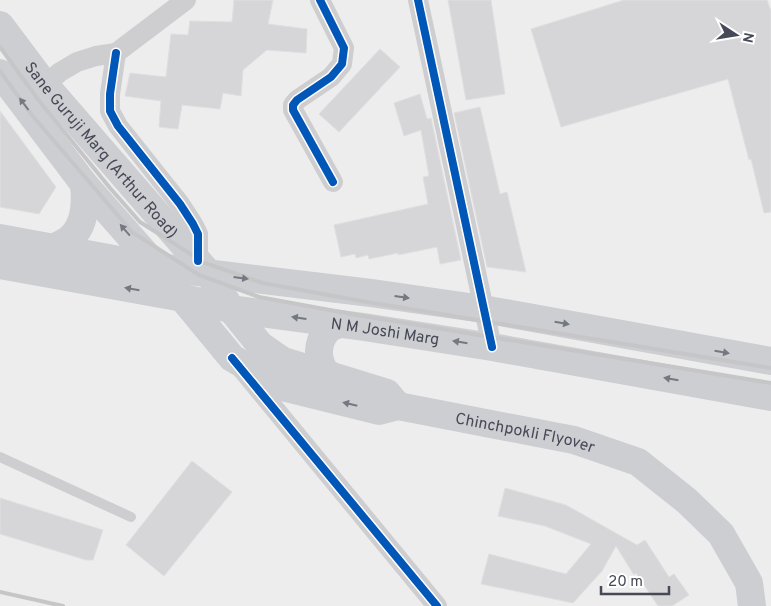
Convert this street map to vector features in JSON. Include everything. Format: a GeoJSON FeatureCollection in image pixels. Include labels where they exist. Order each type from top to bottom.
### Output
{"type":"FeatureCollection","features":[{"type":"Feature","properties":{"kind":"main road","name":"Sane Guruji Marg (Arthur Road)"},"geometry":{"type":"LineString","coordinates":[[0,25],[45,85],[204,267],[231,309],[260,344],[283,361],[387,393],[403,407]]}},
{"type":"Feature","properties":{"kind":"main road","name":"Sane Guruji Marg (Arthur Road)"},"geometry":{"type":"LineString","coordinates":[[0,73],[84,184],[158,267],[232,358]]}},
{"type":"Feature","properties":{"kind":"main road"},"geometry":{"type":"LineString","coordinates":[[48,274],[54,248],[69,239],[78,228],[83,216],[86,204],[84,184]]}},
{"type":"Feature","properties":{"kind":"main road"},"geometry":{"type":"LineString","coordinates":[[0,238],[158,267],[204,267],[483,309],[771,360]]}},
{"type":"Feature","properties":{"kind":"main road","name":"N M Joshi Marg"},"geometry":{"type":"LineString","coordinates":[[0,265],[183,298],[231,309],[492,347],[771,398]]}},
{"type":"Feature","properties":{"kind":"main road"},"geometry":{"type":"LineString","coordinates":[[330,375],[322,368],[319,354],[320,342],[331,327],[341,324]]}},
{"type":"Feature","properties":{"kind":"main road","name":"Chinchpokli Flyover"},"geometry":{"type":"LineString","coordinates":[[232,358],[282,387],[379,411],[403,407],[574,440],[638,462],[687,501],[721,534],[749,583],[752,606]]}},
{"type":"Feature","properties":{"kind":"street"},"geometry":{"type":"LineString","coordinates":[[45,85],[60,72],[77,62],[96,56],[116,53],[186,0]]}},
{"type":"Feature","properties":{"kind":"street"},"geometry":{"type":"LineString","coordinates":[[320,0],[344,48],[342,64],[332,77],[297,100],[292,110],[333,182]]}},
{"type":"Feature","properties":{"kind":"street"},"geometry":{"type":"LineString","coordinates":[[418,0],[492,347]]}},
{"type":"Feature","properties":{"kind":"street"},"geometry":{"type":"LineString","coordinates":[[116,53],[110,94],[110,111],[118,126],[180,204],[193,224],[198,234],[204,267]]}},
{"type":"Feature","properties":{"kind":"street"},"geometry":{"type":"LineString","coordinates":[[232,358],[437,606]]}},
{"type":"Feature","properties":{"kind":"lane"},"geometry":{"type":"LineString","coordinates":[[0,457],[131,517]]}},
{"type":"Feature","properties":{"kind":"building"},"geometry":{"type":"Polygon","coordinates":[[[234,0],[273,0],[268,24],[307,29],[306,53],[267,50],[243,70],[241,96],[223,93],[220,109],[182,105],[178,129],[159,127],[161,101],[125,96],[130,73],[166,77],[171,34],[188,35],[190,21],[232,22],[234,0]]]}},
{"type":"Feature","properties":{"kind":"building"},"geometry":{"type":"Polygon","coordinates":[[[448,0],[491,0],[505,94],[466,100],[448,0]]]}},
{"type":"Feature","properties":{"kind":"building"},"geometry":{"type":"Polygon","coordinates":[[[624,0],[767,0],[771,11],[771,212],[764,213],[728,79],[561,127],[531,29],[624,0]]]}},
{"type":"Feature","properties":{"kind":"building"},"geometry":{"type":"Polygon","coordinates":[[[380,49],[400,67],[339,132],[319,114],[380,49]]]}},
{"type":"Feature","properties":{"kind":"building"},"geometry":{"type":"Polygon","coordinates":[[[420,94],[427,119],[431,118],[461,260],[440,264],[437,247],[369,259],[368,255],[356,258],[355,254],[341,257],[334,225],[428,204],[423,177],[429,176],[421,130],[404,136],[394,103],[420,94]]]}},
{"type":"Feature","properties":{"kind":"building"},"geometry":{"type":"Polygon","coordinates":[[[480,107],[500,194],[507,192],[526,272],[487,267],[454,113],[480,107]]]}},
{"type":"Feature","properties":{"kind":"building"},"geometry":{"type":"Polygon","coordinates":[[[0,111],[56,187],[39,214],[0,207],[0,111]]]}},
{"type":"Feature","properties":{"kind":"building"},"geometry":{"type":"Polygon","coordinates":[[[192,461],[232,492],[164,576],[126,545],[192,461]]]}},
{"type":"Feature","properties":{"kind":"building"},"geometry":{"type":"Polygon","coordinates":[[[505,488],[566,505],[637,545],[645,540],[669,577],[674,574],[689,595],[672,606],[658,606],[636,573],[634,575],[616,546],[602,571],[573,603],[481,584],[489,554],[566,574],[591,544],[545,526],[498,516],[505,488]]]}},
{"type":"Feature","properties":{"kind":"building"},"geometry":{"type":"Polygon","coordinates":[[[0,498],[103,530],[93,560],[86,560],[0,534],[0,498]]]}},
{"type":"Feature","properties":{"kind":"railway"},"geometry":{"type":"LineString","coordinates":[[0,47],[40,102],[140,222],[205,263],[263,283],[361,301],[771,368]]}},
{"type":"Feature","properties":{"kind":"railway"},"geometry":{"type":"LineString","coordinates":[[0,71],[31,114],[132,232],[199,275],[259,297],[357,315],[771,383]]}},
{"type":"Feature","properties":{"kind":"railway"},"geometry":{"type":"LineString","coordinates":[[0,592],[63,606]]}},
{"type":"Feature","properties":{"kind":"cycle path"},"geometry":{"type":"LineString","coordinates":[[320,0],[344,48],[342,64],[331,77],[297,100],[293,105],[293,110],[333,182]]}},
{"type":"Feature","properties":{"kind":"cycle path"},"geometry":{"type":"LineString","coordinates":[[418,0],[492,347]]}},
{"type":"Feature","properties":{"kind":"cycle path"},"geometry":{"type":"LineString","coordinates":[[116,53],[110,94],[110,111],[118,126],[180,204],[193,224],[198,234],[198,261]]}},
{"type":"Feature","properties":{"kind":"cycle path"},"geometry":{"type":"LineString","coordinates":[[232,358],[437,606]]}}]}
